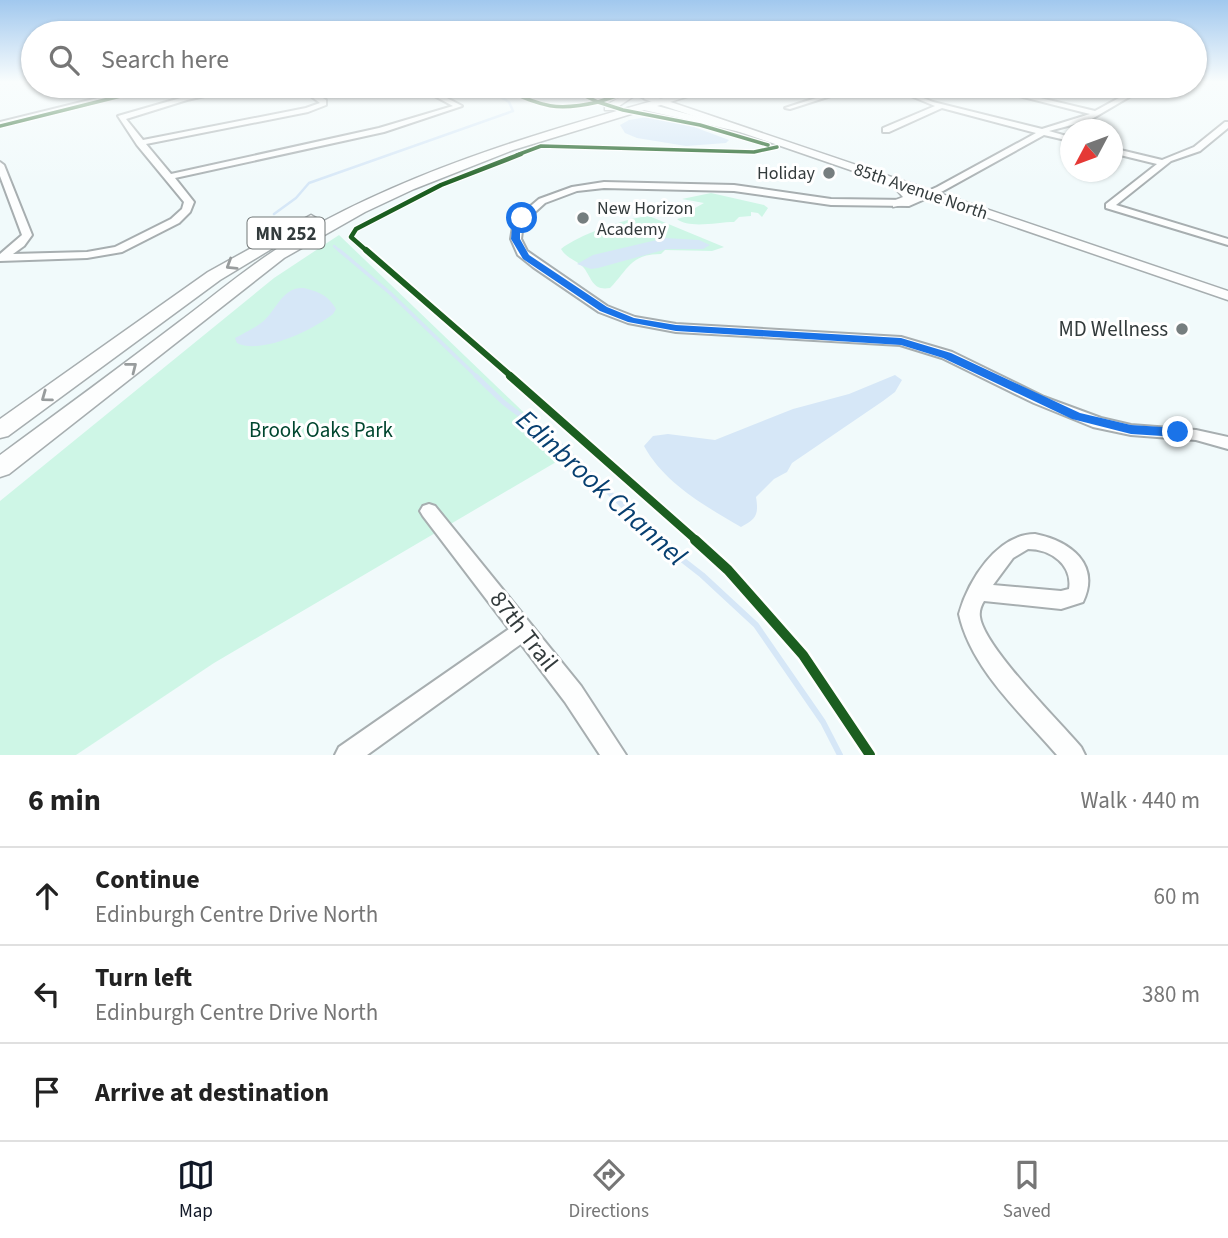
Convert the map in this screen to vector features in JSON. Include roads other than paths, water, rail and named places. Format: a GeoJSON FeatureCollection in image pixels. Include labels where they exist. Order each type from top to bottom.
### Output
{"type":"FeatureCollection","features":[{"type":"Feature","properties":{"kind":"highway","name":"MN 252"},"geometry":{"type":"LineString","coordinates":[[0,430],[214,276],[331,208],[401,175],[459,152],[594,116]]}},
{"type":"Feature","properties":{"kind":"highway","name":"MN 252"},"geometry":{"type":"LineString","coordinates":[[0,468],[246,278],[307,237],[379,198],[444,169],[596,116]]}},
{"type":"Feature","properties":{"kind":"highway"},"geometry":{"type":"LineString","coordinates":[[685,116],[741,131]]}},
{"type":"Feature","properties":{"kind":"highway"},"geometry":{"type":"LineString","coordinates":[[720,116],[726,119]]}},
{"type":"Feature","properties":{"kind":"main road","name":"85th Avenue North"},"geometry":{"type":"LineString","coordinates":[[703,116],[741,131],[1228,286]]}},
{"type":"Feature","properties":{"kind":"main road","name":"85th Avenue North"},"geometry":{"type":"LineString","coordinates":[[717,116],[935,192],[1121,263],[1228,298]]}},
{"type":"Feature","properties":{"kind":"main road"},"geometry":{"type":"LineString","coordinates":[[834,161],[905,190],[909,200],[897,204]]}},
{"type":"Feature","properties":{"kind":"street"},"geometry":{"type":"LineString","coordinates":[[0,124],[31,116]]}},
{"type":"Feature","properties":{"kind":"street"},"geometry":{"type":"LineString","coordinates":[[0,258],[98,255],[138,241],[175,221],[187,210],[189,202],[121,120],[127,116]]}},
{"type":"Feature","properties":{"kind":"street"},"geometry":{"type":"LineString","coordinates":[[140,143],[276,116]]}},
{"type":"Feature","properties":{"kind":"street"},"geometry":{"type":"LineString","coordinates":[[169,177],[381,130],[426,116]]}},
{"type":"Feature","properties":{"kind":"street"},"geometry":{"type":"LineString","coordinates":[[886,130],[918,116]]}},
{"type":"Feature","properties":{"kind":"street"},"geometry":{"type":"LineString","coordinates":[[981,116],[1060,136]]}},
{"type":"Feature","properties":{"kind":"street"},"geometry":{"type":"LineString","coordinates":[[1090,116],[1042,132],[913,202],[831,202],[734,188],[610,184],[575,190],[542,201],[519,222],[516,239],[522,253],[537,265],[603,309],[632,320],[676,328],[901,341],[947,355],[1049,404],[1098,423],[1131,430],[1196,435],[1228,443]]}},
{"type":"Feature","properties":{"kind":"street"},"geometry":{"type":"LineString","coordinates":[[1228,124],[1197,149],[1175,156],[1164,163],[1108,206],[1228,242]]}},
{"type":"Feature","properties":{"kind":"street"},"geometry":{"type":"LineString","coordinates":[[1123,153],[1164,163]]}},
{"type":"Feature","properties":{"kind":"street"},"geometry":{"type":"LineString","coordinates":[[0,165],[27,235],[20,244],[0,258]]}},
{"type":"Feature","properties":{"kind":"street","name":"87th Trail"},"geometry":{"type":"LineString","coordinates":[[429,512],[573,694],[614,755]]}},
{"type":"Feature","properties":{"kind":"street"},"geometry":{"type":"LineString","coordinates":[[980,592],[1061,600],[1076,596],[1082,585],[1081,573],[1072,560],[1057,549],[1039,542],[1022,542],[1011,548],[995,566],[972,601],[969,616],[974,634],[987,654],[1073,755]]}},
{"type":"Feature","properties":{"kind":"street"},"geometry":{"type":"LineString","coordinates":[[347,755],[524,630]]}},
{"type":"Feature","properties":{"kind":"water"},"geometry":{"type":"Polygon","coordinates":[[[647,117],[694,127],[729,140],[726,143],[686,146],[637,138],[625,133],[620,125],[629,120],[647,117]]]}},
{"type":"Feature","properties":{"kind":"water"},"geometry":{"type":"Polygon","coordinates":[[[665,238],[699,240],[710,245],[703,249],[667,249],[591,269],[577,264],[593,255],[665,238]]]}},
{"type":"Feature","properties":{"kind":"water"},"geometry":{"type":"Polygon","coordinates":[[[296,288],[304,288],[326,297],[336,309],[333,314],[313,327],[273,343],[247,346],[237,343],[235,338],[261,323],[285,295],[296,288]]]}},
{"type":"Feature","properties":{"kind":"water"},"geometry":{"type":"Polygon","coordinates":[[[895,375],[902,380],[895,392],[792,463],[787,472],[774,479],[756,497],[755,516],[741,527],[700,502],[674,482],[652,459],[644,446],[653,436],[668,434],[715,440],[793,409],[849,394],[895,375]]]}},
{"type":"Feature","properties":{"kind":"waterway","name":"Edinbrook Channel"},"geometry":{"type":"LineString","coordinates":[[274,214],[296,198],[309,183],[498,116]]}},
{"type":"Feature","properties":{"kind":"waterway","name":"Edinbrook Channel"},"geometry":{"type":"LineString","coordinates":[[334,246],[341,252]]}},
{"type":"Feature","properties":{"kind":"waterway","name":"Edinbrook Channel"},"geometry":{"type":"LineString","coordinates":[[339,250],[390,293],[477,377]]}},
{"type":"Feature","properties":{"kind":"waterway","name":"Edinbrook Channel"},"geometry":{"type":"LineString","coordinates":[[476,376],[503,402],[559,444],[659,541]]}},
{"type":"Feature","properties":{"kind":"waterway","name":"Edinbrook Channel"},"geometry":{"type":"LineString","coordinates":[[657,540],[702,575],[756,625],[823,722],[840,755]]}},
{"type":"Feature","properties":{"kind":"place","name":"Holiday"},"geometry":{"type":"Point","coordinates":[829,173]}},
{"type":"Feature","properties":{"kind":"place","name":"New Horizon Academy"},"geometry":{"type":"Point","coordinates":[583,218]}},
{"type":"Feature","properties":{"kind":"place","name":"MD Wellness"},"geometry":{"type":"Point","coordinates":[1182,329]}},
{"type":"Feature","properties":{"kind":"park label","name":"Brook Oaks Park"},"geometry":{"type":"Point","coordinates":[321,430]}}]}
